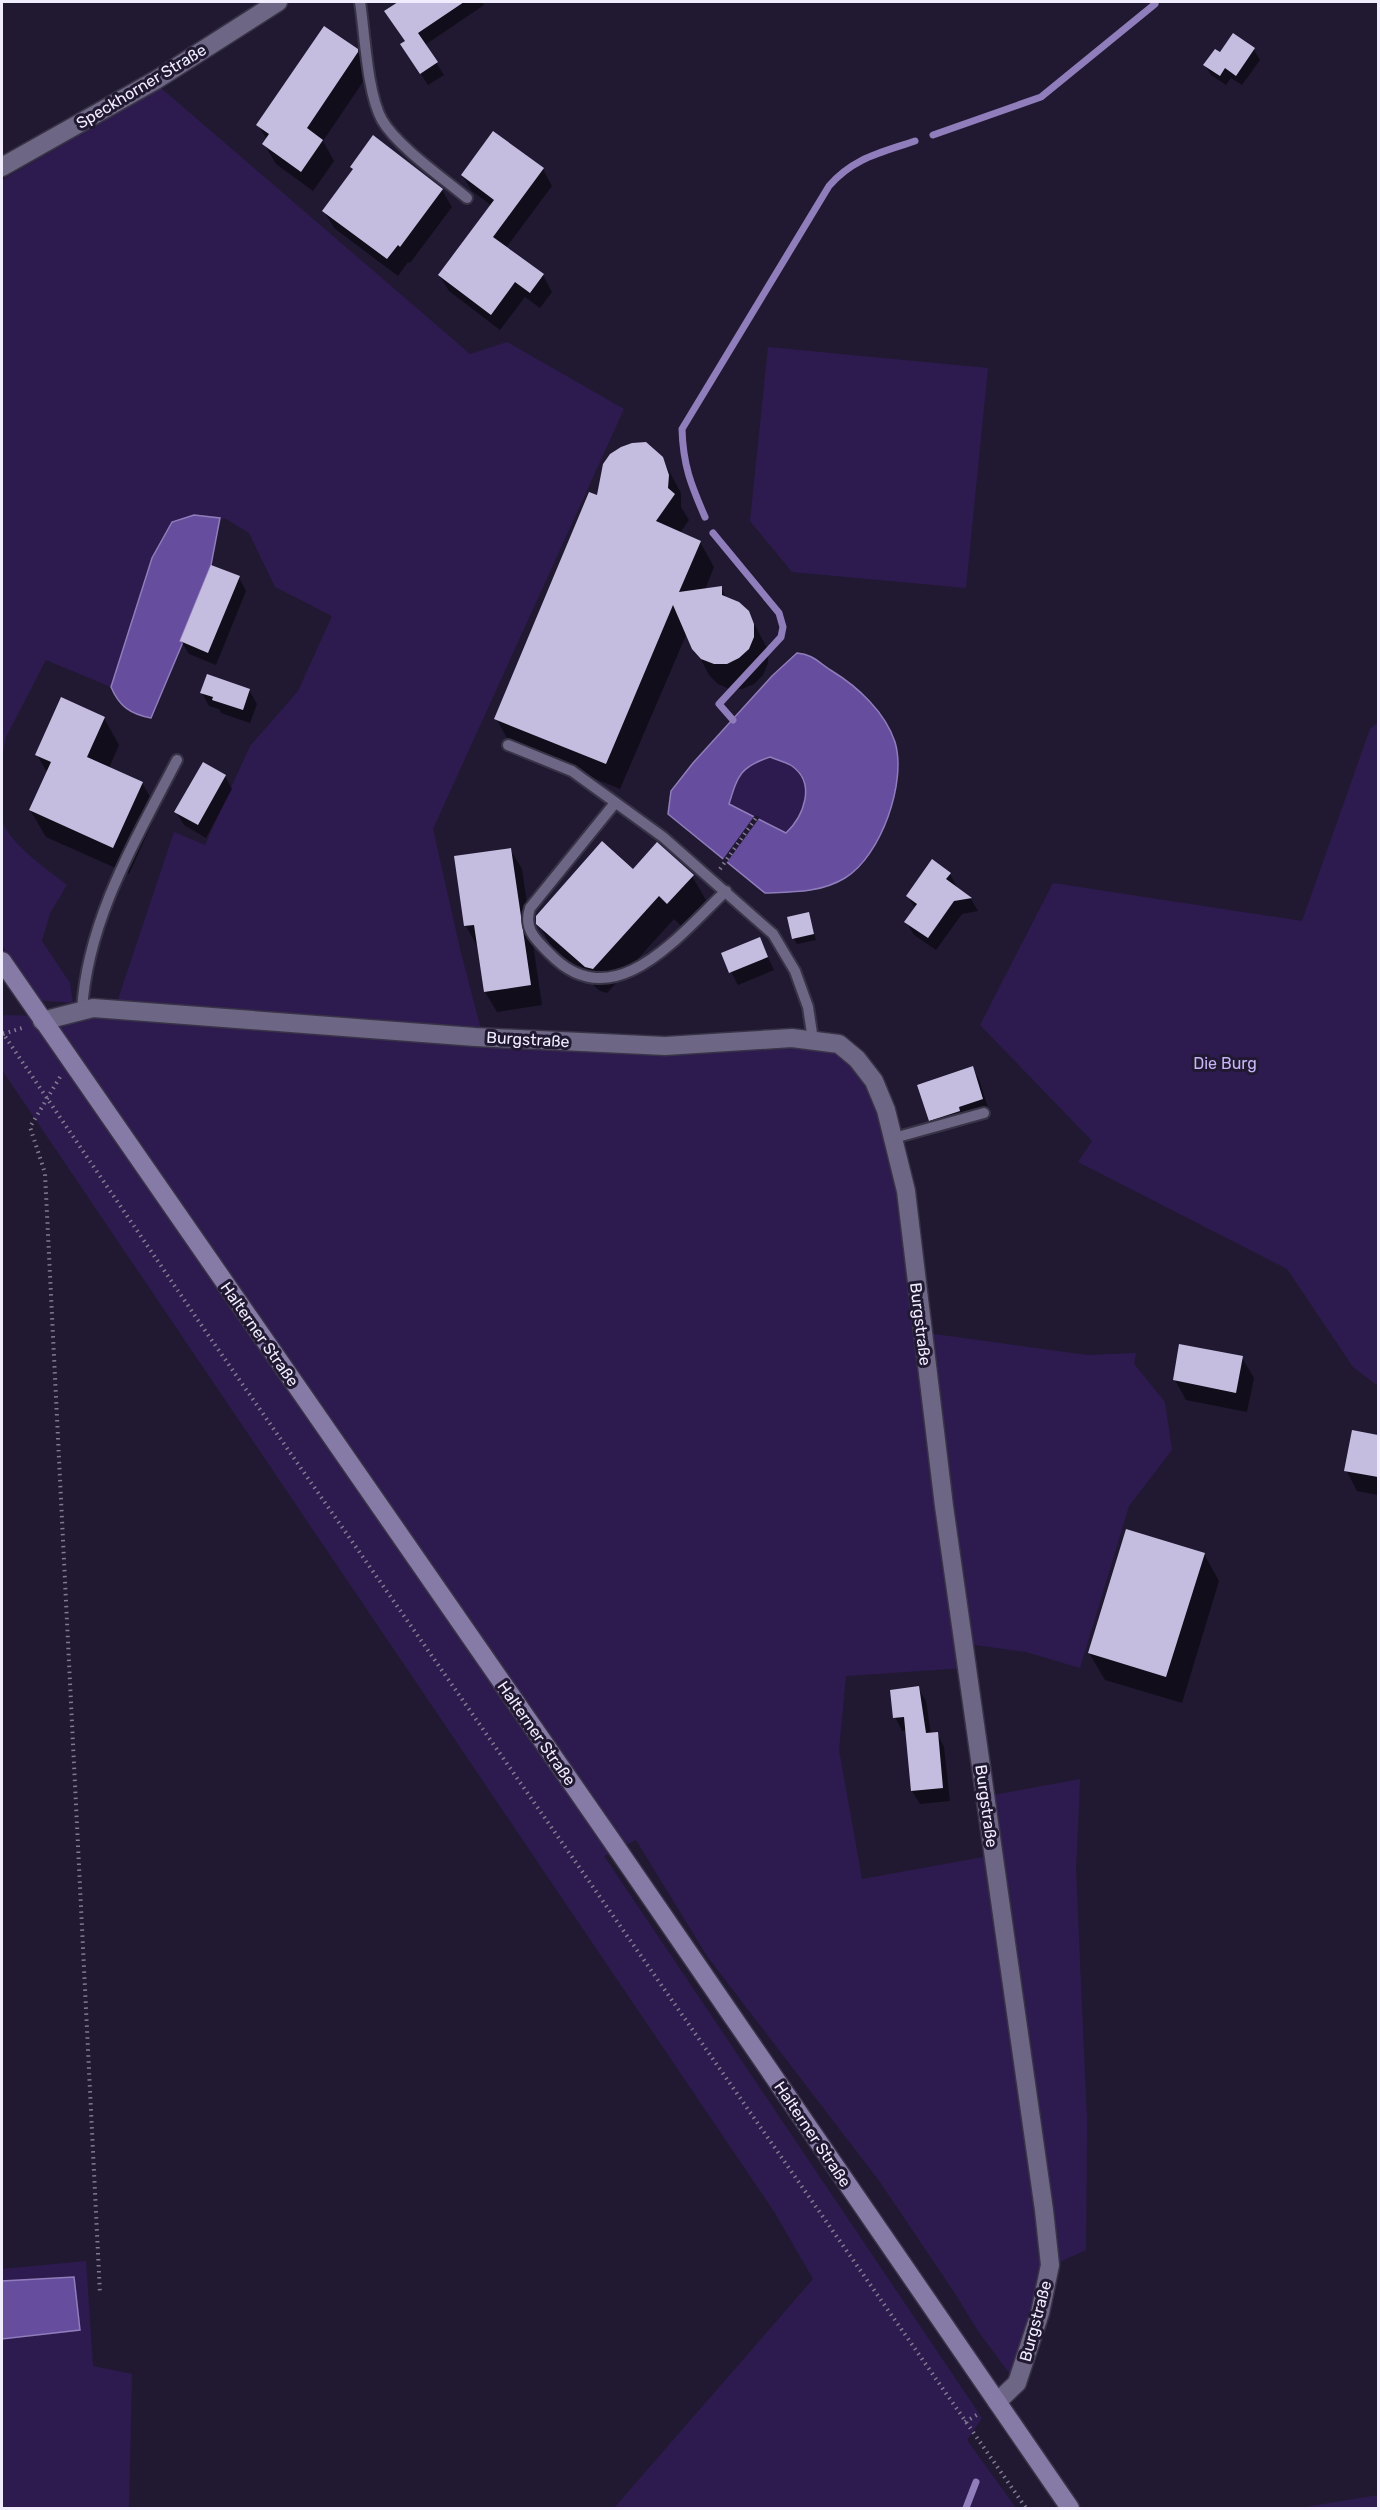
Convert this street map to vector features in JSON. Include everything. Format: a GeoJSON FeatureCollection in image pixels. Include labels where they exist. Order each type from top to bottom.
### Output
{"type":"FeatureCollection","features":[{"type":"Feature","properties":{"kind":"main road","name":"Halterner Straße"},"geometry":{"type":"LineString","coordinates":[[2,961],[614,1844],[1070,2508]]}},
{"type":"Feature","properties":{"kind":"street","name":"Speckhorner Straße"},"geometry":{"type":"LineString","coordinates":[[2,167],[156,80],[278,2]]}},
{"type":"Feature","properties":{"kind":"street","name":"Burgstraße"},"geometry":{"type":"LineString","coordinates":[[42,1021],[93,1008],[475,1036],[665,1046],[792,1038],[839,1044],[857,1059],[874,1081],[886,1110],[906,1191],[944,1506],[1050,2265],[1040,2313],[1017,2383],[997,2402]]}},
{"type":"Feature","properties":{"kind":"lane"},"geometry":{"type":"LineString","coordinates":[[360,2],[369,72],[380,118],[400,141],[467,198]]}},
{"type":"Feature","properties":{"kind":"lane"},"geometry":{"type":"LineString","coordinates":[[508,745],[572,771],[663,837],[773,934],[795,971],[808,1007],[813,1040]]}},
{"type":"Feature","properties":{"kind":"lane"},"geometry":{"type":"LineString","coordinates":[[82,1011],[84,980],[90,952],[116,880],[177,760]]}},
{"type":"Feature","properties":{"kind":"lane"},"geometry":{"type":"LineString","coordinates":[[615,803],[530,908],[527,918],[528,928],[533,937],[556,960],[580,976],[602,978],[625,975],[649,963],[726,891]]}},
{"type":"Feature","properties":{"kind":"lane"},"geometry":{"type":"LineString","coordinates":[[894,1138],[984,1113]]}},
{"type":"Feature","properties":{"kind":"path"},"geometry":{"type":"LineString","coordinates":[[712,879],[758,815]]}},
{"type":"Feature","properties":{"kind":"path"},"geometry":{"type":"LineString","coordinates":[[2,1032],[213,1342],[1026,2508]]}},
{"type":"Feature","properties":{"kind":"path"},"geometry":{"type":"LineString","coordinates":[[70,1061],[30,1127],[45,1173],[100,2294]]}},
{"type":"Feature","properties":{"kind":"green space"},"geometry":{"type":"Polygon","coordinates":[[[161,88],[470,354],[507,342],[624,409],[433,829],[482,1033],[116,1005],[174,832],[205,845],[250,746],[298,691],[332,616],[275,587],[249,533],[226,519],[194,515],[152,558],[111,687],[46,660],[6,737],[2,759],[2,180],[161,88]]]}},
{"type":"Feature","properties":{"kind":"green space"},"geometry":{"type":"Polygon","coordinates":[[[768,347],[988,368],[966,588],[792,572],[750,521],[768,347]]]}},
{"type":"Feature","properties":{"kind":"green space","name":"Die Burg"},"geometry":{"type":"Polygon","coordinates":[[[1378,722],[1378,1386],[1353,1367],[1287,1269],[1078,1162],[1092,1141],[980,1025],[1053,883],[1302,921],[1370,729],[1378,722]]]}},
{"type":"Feature","properties":{"kind":"green space"},"geometry":{"type":"Polygon","coordinates":[[[770,757],[792,766],[800,773],[806,791],[798,819],[786,834],[728,805],[734,786],[741,774],[752,764],[770,757]]]}},
{"type":"Feature","properties":{"kind":"green space"},"geometry":{"type":"Polygon","coordinates":[[[2,819],[5,828],[20,846],[67,885],[50,913],[42,941],[70,983],[73,1003],[35,1000],[2,945],[2,819]]]}},
{"type":"Feature","properties":{"kind":"green space"},"geometry":{"type":"Polygon","coordinates":[[[2,1015],[105,1018],[476,1043],[793,1041],[839,1048],[870,1085],[891,1138],[965,1668],[846,1676],[839,1750],[862,1879],[989,1856],[1047,2265],[1015,2381],[978,2331],[880,2182],[707,1956],[636,1840],[604,1856],[982,2418],[967,2440],[1016,2508],[614,2508],[813,2279],[775,2213],[2,1070],[2,1015]]]}},
{"type":"Feature","properties":{"kind":"green space"},"geometry":{"type":"Polygon","coordinates":[[[927,1333],[1087,1355],[1136,1353],[1134,1364],[1165,1402],[1172,1450],[1129,1506],[1080,1668],[1026,1652],[968,1644],[927,1333]]]}},
{"type":"Feature","properties":{"kind":"green space"},"geometry":{"type":"Polygon","coordinates":[[[1080,1779],[1076,1870],[1087,2120],[1086,2250],[1053,2265],[988,1796],[1080,1779]]]}},
{"type":"Feature","properties":{"kind":"green space"},"geometry":{"type":"Polygon","coordinates":[[[86,2261],[93,2366],[132,2374],[129,2508],[2,2508],[2,2269],[86,2261]]]}},
{"type":"Feature","properties":{"kind":"green space"},"geometry":{"type":"Polygon","coordinates":[[[1378,2495],[1378,2508],[1299,2508],[1378,2495]]]}},
{"type":"Feature","properties":{"kind":"shaded area"},"geometry":{"type":"Polygon","coordinates":[[[194,515],[220,518],[211,565],[180,641],[183,642],[151,718],[126,708],[111,687],[152,558],[172,522],[194,515]]]}},
{"type":"Feature","properties":{"kind":"shaded area"},"geometry":{"type":"Polygon","coordinates":[[[797,653],[812,657],[870,701],[885,720],[895,742],[898,758],[894,797],[880,836],[858,867],[845,878],[826,887],[796,892],[765,893],[668,814],[671,791],[693,763],[772,676],[797,653]],[[770,757],[752,764],[742,773],[729,804],[786,833],[802,810],[806,791],[800,773],[792,766],[770,757]]]}},
{"type":"Feature","properties":{"kind":"shaded area"},"geometry":{"type":"Polygon","coordinates":[[[74,2277],[80,2330],[2,2339],[2,2281],[74,2277]]]}},
{"type":"Feature","properties":{"kind":"pier"},"geometry":{"type":"Polygon","coordinates":[[[755,815],[760,817],[725,865],[721,862],[755,815]]]}},
{"type":"Feature","properties":{"kind":"building"},"geometry":{"type":"Polygon","coordinates":[[[398,2],[464,2],[418,33],[438,62],[420,74],[400,44],[405,41],[384,11],[398,2]]]}},
{"type":"Feature","properties":{"kind":"building"},"geometry":{"type":"Polygon","coordinates":[[[324,26],[358,49],[358,52],[307,128],[323,140],[301,172],[262,144],[269,134],[256,125],[324,26]]]}},
{"type":"Feature","properties":{"kind":"building"},"geometry":{"type":"Polygon","coordinates":[[[1233,33],[1255,48],[1236,76],[1225,68],[1220,76],[1203,65],[1215,49],[1220,52],[1233,33]]]}},
{"type":"Feature","properties":{"kind":"building"},"geometry":{"type":"Polygon","coordinates":[[[493,131],[544,168],[493,237],[544,274],[530,293],[515,282],[491,315],[438,275],[494,200],[461,175],[493,131]]]}},
{"type":"Feature","properties":{"kind":"building"},"geometry":{"type":"Polygon","coordinates":[[[373,135],[443,189],[400,247],[398,245],[387,259],[322,211],[353,169],[350,167],[373,135]]]}},
{"type":"Feature","properties":{"kind":"building"},"geometry":{"type":"Polygon","coordinates":[[[646,442],[663,457],[669,475],[668,488],[675,494],[656,521],[701,541],[679,592],[722,586],[722,595],[739,602],[749,611],[754,624],[754,637],[749,649],[739,658],[727,664],[714,664],[701,659],[692,649],[673,605],[606,764],[494,719],[589,492],[597,495],[603,464],[610,454],[621,447],[646,442]]]}},
{"type":"Feature","properties":{"kind":"building"},"geometry":{"type":"Polygon","coordinates":[[[211,565],[240,576],[208,653],[180,641],[211,565]]]}},
{"type":"Feature","properties":{"kind":"building"},"geometry":{"type":"Polygon","coordinates":[[[207,674],[250,689],[243,710],[212,700],[213,697],[200,693],[207,674]]]}},
{"type":"Feature","properties":{"kind":"building"},"geometry":{"type":"Polygon","coordinates":[[[61,697],[105,717],[87,757],[143,782],[113,848],[29,810],[51,762],[35,755],[61,697]]]}},
{"type":"Feature","properties":{"kind":"building"},"geometry":{"type":"Polygon","coordinates":[[[203,762],[226,775],[198,825],[174,812],[203,762]]]}},
{"type":"Feature","properties":{"kind":"building"},"geometry":{"type":"Polygon","coordinates":[[[602,841],[633,869],[657,842],[694,875],[667,904],[659,896],[593,969],[585,967],[536,924],[536,916],[602,841]]]}},
{"type":"Feature","properties":{"kind":"building"},"geometry":{"type":"Polygon","coordinates":[[[511,848],[531,985],[484,992],[474,925],[464,926],[454,856],[511,848]]]}},
{"type":"Feature","properties":{"kind":"building"},"geometry":{"type":"Polygon","coordinates":[[[932,859],[951,873],[946,879],[972,898],[954,901],[928,938],[904,922],[917,904],[906,896],[932,859]]]}},
{"type":"Feature","properties":{"kind":"building"},"geometry":{"type":"Polygon","coordinates":[[[809,912],[814,934],[792,939],[787,917],[809,912]]]}},
{"type":"Feature","properties":{"kind":"building"},"geometry":{"type":"Polygon","coordinates":[[[760,937],[768,957],[729,973],[721,953],[760,937]]]}},
{"type":"Feature","properties":{"kind":"building"},"geometry":{"type":"Polygon","coordinates":[[[973,1066],[983,1099],[959,1107],[960,1111],[929,1121],[917,1085],[973,1066]]]}},
{"type":"Feature","properties":{"kind":"building"},"geometry":{"type":"Polygon","coordinates":[[[1179,1344],[1243,1356],[1236,1393],[1173,1380],[1179,1344]]]}},
{"type":"Feature","properties":{"kind":"building"},"geometry":{"type":"Polygon","coordinates":[[[1352,1430],[1378,1435],[1378,1477],[1344,1471],[1352,1430]]]}},
{"type":"Feature","properties":{"kind":"building"},"geometry":{"type":"Polygon","coordinates":[[[1126,1529],[1205,1553],[1166,1677],[1088,1653],[1126,1529]]]}},
{"type":"Feature","properties":{"kind":"building"},"geometry":{"type":"Polygon","coordinates":[[[919,1686],[926,1733],[938,1732],[943,1788],[911,1791],[904,1717],[893,1718],[890,1690],[919,1686]]]}},
{"type":"Feature","properties":{"kind":"waterway"},"geometry":{"type":"LineString","coordinates":[[933,135],[1041,97],[1155,4]]}},
{"type":"Feature","properties":{"kind":"waterway"},"geometry":{"type":"LineString","coordinates":[[705,517],[689,475],[682,429],[829,186],[858,163],[915,141]]}},
{"type":"Feature","properties":{"kind":"waterway"},"geometry":{"type":"LineString","coordinates":[[713,533],[779,613],[783,627],[781,637],[719,704],[733,720]]}},
{"type":"Feature","properties":{"kind":"waterway"},"geometry":{"type":"LineString","coordinates":[[966,2508],[976,2482]]}}]}
